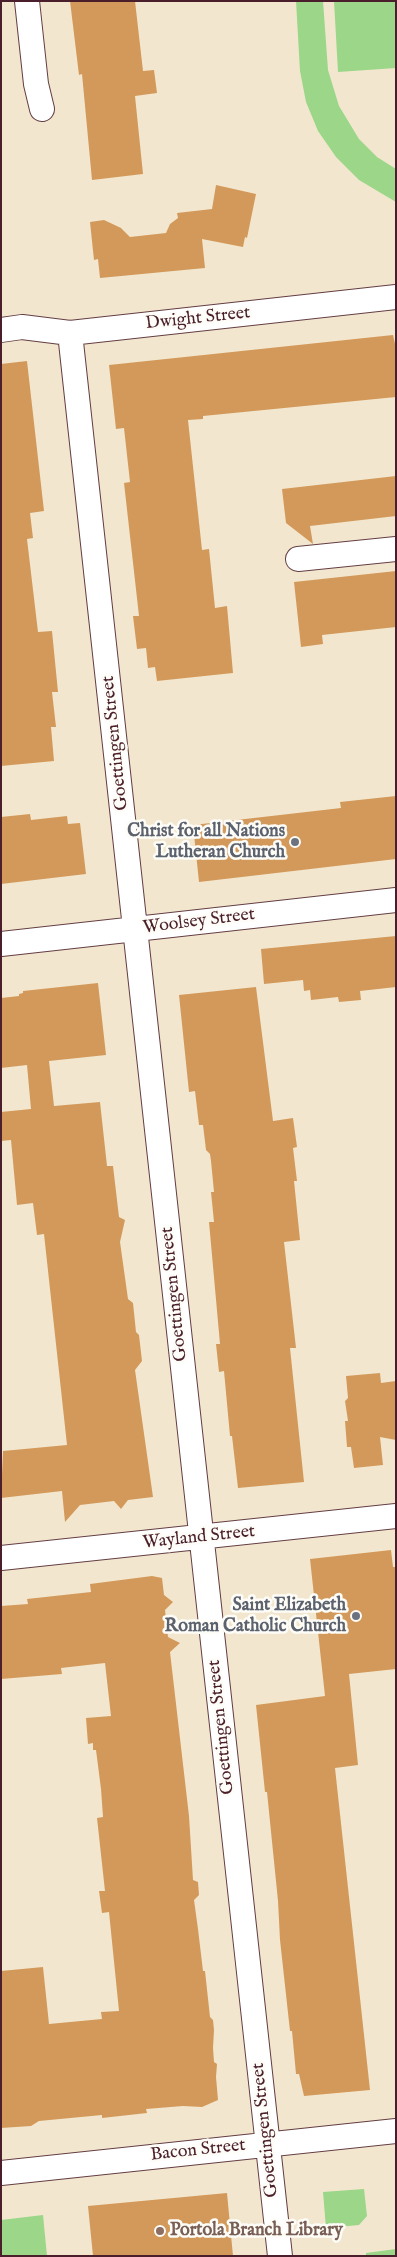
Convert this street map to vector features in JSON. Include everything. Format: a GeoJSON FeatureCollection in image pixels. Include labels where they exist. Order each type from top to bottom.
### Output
{"type":"FeatureCollection","features":[{"type":"Feature","properties":{"kind":"street"},"geometry":{"type":"LineString","coordinates":[[27,1],[36,84],[42,109]]}},
{"type":"Feature","properties":{"kind":"street","name":"Dwight Street"},"geometry":{"type":"LineString","coordinates":[[1,330],[22,327],[70,333],[396,296]]}},
{"type":"Feature","properties":{"kind":"street","name":"Goettingen Street"},"geometry":{"type":"LineString","coordinates":[[70,333],[280,2256]]}},
{"type":"Feature","properties":{"kind":"street"},"geometry":{"type":"LineString","coordinates":[[298,559],[396,549]]}},
{"type":"Feature","properties":{"kind":"street","name":"Woolsey Street"},"geometry":{"type":"LineString","coordinates":[[1,944],[396,900]]}},
{"type":"Feature","properties":{"kind":"street","name":"Wayland Street"},"geometry":{"type":"LineString","coordinates":[[1,1558],[396,1516]]}},
{"type":"Feature","properties":{"kind":"street","name":"Bacon Street"},"geometry":{"type":"LineString","coordinates":[[1,2173],[396,2130]]}},
{"type":"Feature","properties":{"kind":"green space"},"geometry":{"type":"Polygon","coordinates":[[[296,1],[323,1],[328,70],[339,106],[359,139],[377,157],[396,169],[396,202],[359,180],[336,157],[318,131],[306,102],[300,71],[296,1]]]}},
{"type":"Feature","properties":{"kind":"green space"},"geometry":{"type":"Polygon","coordinates":[[[334,1],[396,1],[396,68],[338,72],[334,1]]]}},
{"type":"Feature","properties":{"kind":"green space"},"geometry":{"type":"Polygon","coordinates":[[[364,2189],[367,2216],[359,2225],[326,2228],[323,2192],[364,2189]]]}},
{"type":"Feature","properties":{"kind":"green space"},"geometry":{"type":"Polygon","coordinates":[[[43,2215],[47,2256],[1,2256],[1,2220],[43,2215]]]}},
{"type":"Feature","properties":{"kind":"green space"},"geometry":{"type":"Polygon","coordinates":[[[396,2249],[396,2256],[366,2256],[366,2253],[396,2249]]]}},
{"type":"Feature","properties":{"kind":"building"},"geometry":{"type":"Polygon","coordinates":[[[70,1],[135,1],[143,71],[154,70],[157,93],[135,96],[143,174],[92,180],[82,74],[79,75],[70,1]]]}},
{"type":"Feature","properties":{"kind":"building"},"geometry":{"type":"Polygon","coordinates":[[[216,185],[256,194],[247,238],[245,237],[243,247],[202,239],[205,268],[100,278],[98,259],[94,260],[90,222],[104,220],[121,228],[130,237],[166,233],[170,224],[178,218],[177,213],[212,209],[216,185]]]}},
{"type":"Feature","properties":{"kind":"building"},"geometry":{"type":"Polygon","coordinates":[[[393,335],[396,348],[396,397],[203,416],[203,419],[188,420],[202,550],[209,549],[215,608],[227,606],[233,673],[157,681],[155,667],[148,668],[146,648],[137,649],[133,616],[139,616],[124,483],[130,482],[124,428],[116,429],[109,365],[393,335]]]}},
{"type":"Feature","properties":{"kind":"building"},"geometry":{"type":"Polygon","coordinates":[[[27,361],[44,511],[30,513],[33,538],[27,539],[38,632],[52,631],[58,692],[52,692],[56,727],[51,727],[54,761],[1,766],[1,364],[27,361]]]}},
{"type":"Feature","properties":{"kind":"building"},"geometry":{"type":"Polygon","coordinates":[[[396,476],[396,516],[310,526],[313,544],[286,523],[282,489],[396,476]]]}},
{"type":"Feature","properties":{"kind":"building"},"geometry":{"type":"Polygon","coordinates":[[[396,571],[396,627],[322,635],[323,644],[301,647],[294,582],[396,571]]]}},
{"type":"Feature","properties":{"kind":"building","name":"Christ for all Nations Lutheran Church"},"geometry":{"type":"Polygon","coordinates":[[[396,796],[396,859],[199,882],[193,825],[341,808],[340,802],[396,796]]]}},
{"type":"Feature","properties":{"kind":"building"},"geometry":{"type":"Polygon","coordinates":[[[30,814],[31,820],[67,816],[68,824],[80,823],[86,874],[1,884],[1,817],[30,814]]]}},
{"type":"Feature","properties":{"kind":"building"},"geometry":{"type":"Polygon","coordinates":[[[396,936],[396,987],[360,991],[361,1000],[339,1002],[338,997],[311,1000],[310,990],[304,991],[303,980],[264,984],[261,949],[396,936]]]}},
{"type":"Feature","properties":{"kind":"building"},"geometry":{"type":"Polygon","coordinates":[[[98,983],[106,1055],[49,1061],[54,1106],[100,1102],[107,1166],[113,1166],[119,1217],[125,1220],[120,1242],[128,1299],[133,1303],[136,1332],[139,1335],[142,1361],[135,1370],[153,1497],[128,1500],[121,1509],[114,1501],[80,1505],[65,1522],[62,1491],[1,1498],[3,1451],[67,1445],[44,1234],[37,1235],[33,1203],[17,1205],[11,1140],[1,1141],[1,1112],[31,1109],[27,1065],[1,1068],[1,998],[19,996],[23,991],[98,983]]]}},
{"type":"Feature","properties":{"kind":"building"},"geometry":{"type":"Polygon","coordinates":[[[256,987],[273,1121],[293,1118],[297,1147],[293,1148],[297,1181],[294,1181],[300,1240],[284,1242],[296,1348],[290,1348],[304,1482],[238,1488],[232,1436],[230,1436],[224,1371],[219,1372],[216,1344],[220,1344],[209,1222],[214,1222],[211,1192],[214,1192],[211,1161],[210,1154],[206,1150],[203,1125],[199,1125],[195,1091],[189,1092],[179,995],[256,987]]]}},
{"type":"Feature","properties":{"kind":"building"},"geometry":{"type":"Polygon","coordinates":[[[380,1373],[381,1383],[396,1381],[396,1440],[380,1437],[383,1465],[354,1468],[351,1447],[347,1447],[345,1421],[348,1421],[345,1401],[348,1398],[346,1376],[380,1373]]]}},
{"type":"Feature","properties":{"kind":"building"},"geometry":{"type":"Polygon","coordinates":[[[391,1550],[393,1567],[396,1567],[396,1669],[349,1674],[358,1765],[335,1768],[370,2090],[304,2096],[299,2074],[296,2074],[292,2031],[290,2031],[267,1792],[265,1792],[256,1705],[325,1696],[310,1559],[391,1550]]]}},
{"type":"Feature","properties":{"kind":"building"},"geometry":{"type":"Polygon","coordinates":[[[152,1576],[162,1578],[164,1595],[173,1602],[165,1610],[168,1637],[180,1643],[170,1652],[189,1816],[193,1880],[198,1882],[199,1895],[194,1900],[210,2017],[213,2020],[213,2048],[214,2062],[217,2064],[218,2100],[202,2107],[183,2106],[146,2109],[147,2113],[102,2118],[102,2115],[39,2121],[31,2126],[1,2128],[1,1971],[43,1967],[49,2024],[102,2019],[101,2012],[119,2011],[109,1912],[102,1913],[99,1891],[105,1891],[97,1818],[103,1817],[101,1789],[96,1750],[93,1750],[93,1743],[88,1744],[86,1718],[111,1716],[105,1663],[61,1668],[62,1674],[1,1679],[1,1606],[28,1604],[27,1599],[91,1592],[90,1584],[152,1576]]]}},
{"type":"Feature","properties":{"kind":"building","name":"Portola Branch Library"},"geometry":{"type":"Polygon","coordinates":[[[227,2193],[233,2256],[93,2256],[88,2206],[227,2193]]]}},
{"type":"Feature","properties":{"kind":"place","name":"Christ for all Nations Lutheran Church"},"geometry":{"type":"Point","coordinates":[295,842]}},
{"type":"Feature","properties":{"kind":"place","name":"Saint Elizabeth Roman Catholic Church"},"geometry":{"type":"Point","coordinates":[356,1616]}},
{"type":"Feature","properties":{"kind":"place","name":"Portola Branch Library"},"geometry":{"type":"Point","coordinates":[160,2231]}}]}
